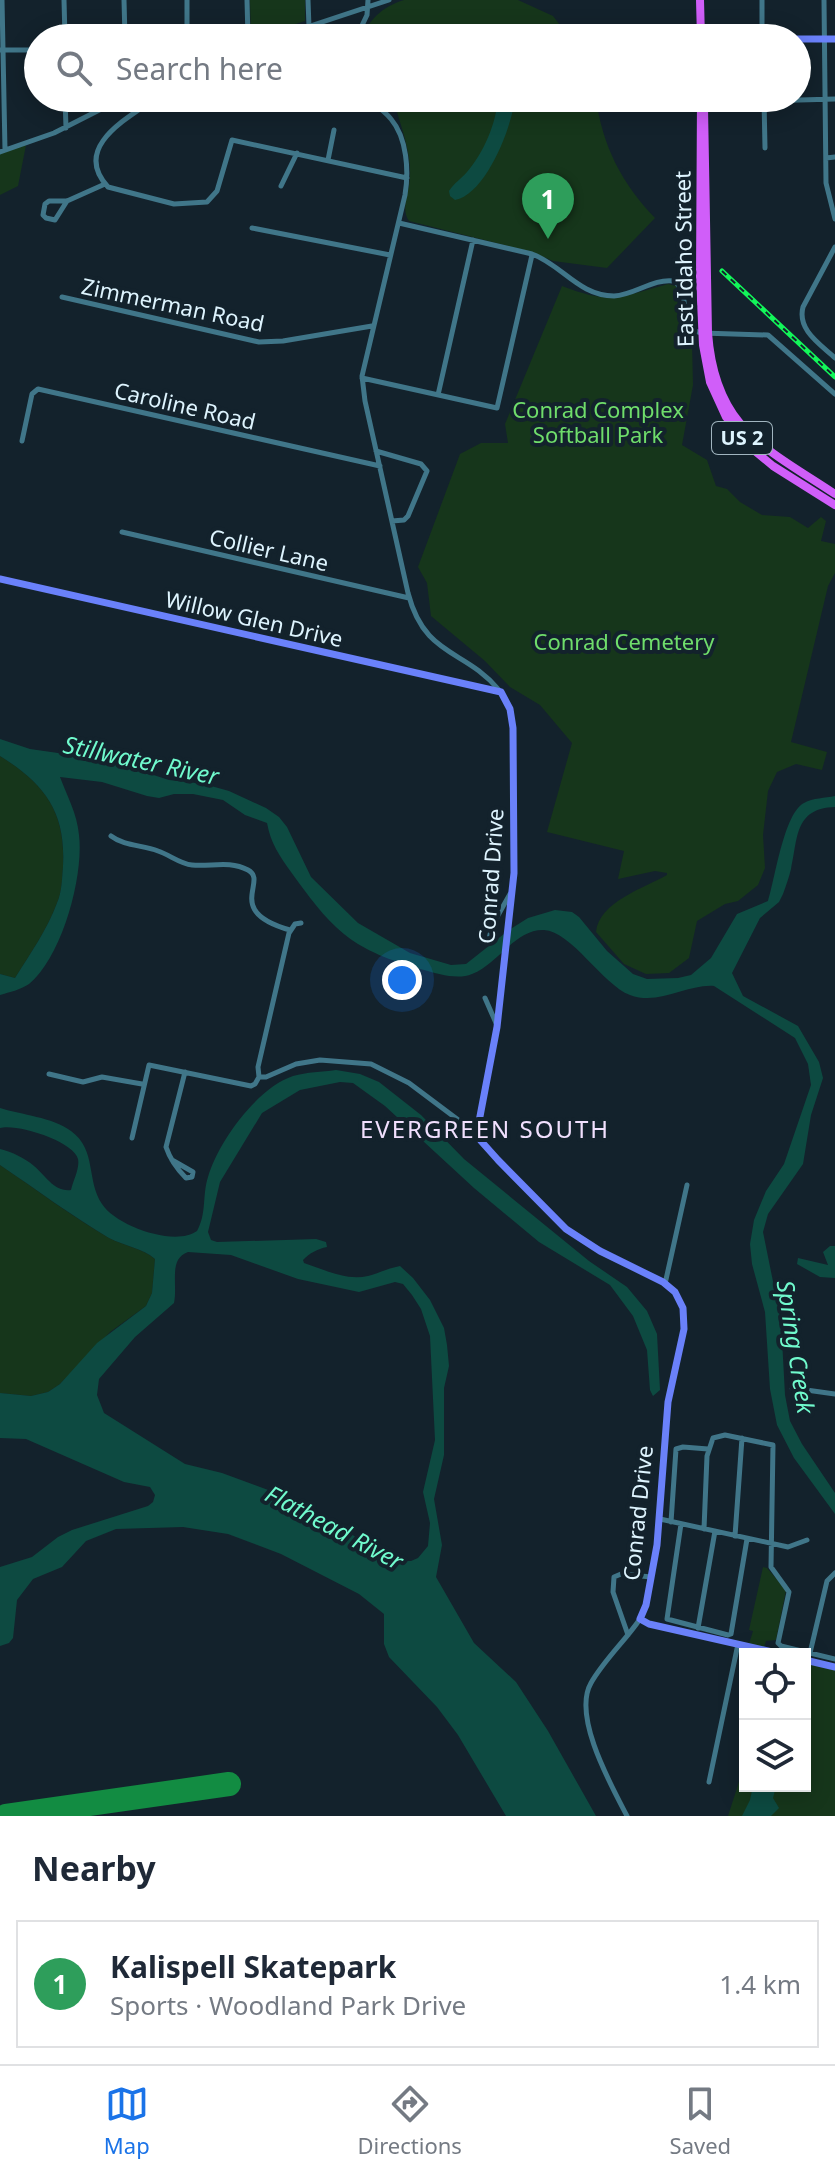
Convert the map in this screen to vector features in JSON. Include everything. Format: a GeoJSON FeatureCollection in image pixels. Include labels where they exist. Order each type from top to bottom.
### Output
{"type":"FeatureCollection","features":[{"type":"Feature","properties":{"kind":"highway"},"geometry":{"type":"LineString","coordinates":[[700,0],[701,24]]}},
{"type":"Feature","properties":{"kind":"highway","name":"East Idaho Street"},"geometry":{"type":"LineString","coordinates":[[702,112],[705,333],[710,382],[721,409],[737,433],[767,462],[835,505]]}},
{"type":"Feature","properties":{"kind":"highway","name":"East Idaho Street"},"geometry":{"type":"LineString","coordinates":[[705,333],[714,374],[738,423],[772,455],[835,494]]}},
{"type":"Feature","properties":{"kind":"main road"},"geometry":{"type":"LineString","coordinates":[[811,39],[835,39]]}},
{"type":"Feature","properties":{"kind":"main road","name":"Willow Glen Drive"},"geometry":{"type":"LineString","coordinates":[[0,579],[501,692]]}},
{"type":"Feature","properties":{"kind":"main road","name":"Conrad Drive"},"geometry":{"type":"LineString","coordinates":[[478,1134],[478,1120],[496,1031],[512,885],[513,728],[510,709],[501,692]]}},
{"type":"Feature","properties":{"kind":"main road"},"geometry":{"type":"LineString","coordinates":[[478,1134],[497,1159],[566,1229],[600,1251],[665,1284]]}},
{"type":"Feature","properties":{"kind":"main road","name":"Conrad Drive"},"geometry":{"type":"LineString","coordinates":[[640,1619],[651,1577],[660,1519],[668,1402],[685,1322],[679,1297],[665,1284]]}},
{"type":"Feature","properties":{"kind":"main road"},"geometry":{"type":"LineString","coordinates":[[640,1619],[649,1624],[756,1648]]}},
{"type":"Feature","properties":{"kind":"main road"},"geometry":{"type":"LineString","coordinates":[[811,1658],[835,1667]]}},
{"type":"Feature","properties":{"kind":"street"},"geometry":{"type":"LineString","coordinates":[[2,0],[2,151],[66,128],[96,112]]}},
{"type":"Feature","properties":{"kind":"street"},"geometry":{"type":"LineString","coordinates":[[64,0],[65,24]]}},
{"type":"Feature","properties":{"kind":"street"},"geometry":{"type":"LineString","coordinates":[[124,0],[125,24]]}},
{"type":"Feature","properties":{"kind":"street"},"geometry":{"type":"LineString","coordinates":[[187,0],[187,24]]}},
{"type":"Feature","properties":{"kind":"street"},"geometry":{"type":"LineString","coordinates":[[247,0],[248,24]]}},
{"type":"Feature","properties":{"kind":"street"},"geometry":{"type":"LineString","coordinates":[[308,0],[309,24]]}},
{"type":"Feature","properties":{"kind":"street"},"geometry":{"type":"LineString","coordinates":[[317,24],[368,4],[389,0]]}},
{"type":"Feature","properties":{"kind":"street"},"geometry":{"type":"LineString","coordinates":[[762,0],[762,24]]}},
{"type":"Feature","properties":{"kind":"street"},"geometry":{"type":"LineString","coordinates":[[824,0],[827,188],[835,219]]}},
{"type":"Feature","properties":{"kind":"street"},"geometry":{"type":"LineString","coordinates":[[364,24],[368,4]]}},
{"type":"Feature","properties":{"kind":"street"},"geometry":{"type":"LineString","coordinates":[[2,50],[24,50]]}},
{"type":"Feature","properties":{"kind":"street"},"geometry":{"type":"LineString","coordinates":[[811,100],[835,99]]}},
{"type":"Feature","properties":{"kind":"street"},"geometry":{"type":"LineString","coordinates":[[65,112],[66,128]]}},
{"type":"Feature","properties":{"kind":"street"},"geometry":{"type":"LineString","coordinates":[[105,184],[97,162],[99,145],[136,112]]}},
{"type":"Feature","properties":{"kind":"street"},"geometry":{"type":"LineString","coordinates":[[385,112],[396,126],[407,178],[362,378],[376,451],[409,598],[419,624],[444,650],[486,676],[501,692]]}},
{"type":"Feature","properties":{"kind":"street"},"geometry":{"type":"LineString","coordinates":[[764,112],[765,148]]}},
{"type":"Feature","properties":{"kind":"street"},"geometry":{"type":"LineString","coordinates":[[328,160],[334,130]]}},
{"type":"Feature","properties":{"kind":"street"},"geometry":{"type":"LineString","coordinates":[[67,201],[55,220],[43,215],[45,204],[49,201],[67,201],[105,184],[174,204],[207,202],[217,191],[232,140],[407,178]]}},
{"type":"Feature","properties":{"kind":"street"},"geometry":{"type":"LineString","coordinates":[[281,186],[297,153]]}},
{"type":"Feature","properties":{"kind":"street"},"geometry":{"type":"LineString","coordinates":[[826,158],[835,157]]}},
{"type":"Feature","properties":{"kind":"street"},"geometry":{"type":"LineString","coordinates":[[399,223],[532,254],[551,263],[578,285],[602,294],[620,295],[661,281],[674,281],[683,291],[688,327],[705,333],[768,335],[835,394]]}},
{"type":"Feature","properties":{"kind":"street"},"geometry":{"type":"LineString","coordinates":[[252,228],[390,255]]}},
{"type":"Feature","properties":{"kind":"street"},"geometry":{"type":"LineString","coordinates":[[438,395],[473,240]]}},
{"type":"Feature","properties":{"kind":"street"},"geometry":{"type":"LineString","coordinates":[[835,247],[803,307],[801,318],[809,333],[835,358]]}},
{"type":"Feature","properties":{"kind":"street"},"geometry":{"type":"LineString","coordinates":[[362,378],[497,408],[532,254]]}},
{"type":"Feature","properties":{"kind":"street","name":"Zimmerman Road"},"geometry":{"type":"LineString","coordinates":[[62,297],[259,342],[372,326]]}},
{"type":"Feature","properties":{"kind":"street","name":"Caroline Road"},"geometry":{"type":"LineString","coordinates":[[22,441],[32,394],[38,389],[380,466]]}},
{"type":"Feature","properties":{"kind":"street"},"geometry":{"type":"LineString","coordinates":[[376,451],[421,464],[427,471],[408,516],[404,520],[392,521]]}},
{"type":"Feature","properties":{"kind":"street","name":"Collier Lane"},"geometry":{"type":"LineString","coordinates":[[122,532],[409,598]]}},
{"type":"Feature","properties":{"kind":"street"},"geometry":{"type":"LineString","coordinates":[[111,836],[162,852],[184,863],[216,862],[245,868],[253,873],[251,905],[254,912],[272,925],[290,930]]}},
{"type":"Feature","properties":{"kind":"street"},"geometry":{"type":"LineString","coordinates":[[488,943],[492,926],[506,903],[512,885]]}},
{"type":"Feature","properties":{"kind":"street"},"geometry":{"type":"LineString","coordinates":[[132,1138],[142,1084],[149,1065],[251,1086],[255,1084],[290,930],[301,923]]}},
{"type":"Feature","properties":{"kind":"street"},"geometry":{"type":"LineString","coordinates":[[485,998],[495,1019],[496,1031]]}},
{"type":"Feature","properties":{"kind":"street"},"geometry":{"type":"LineString","coordinates":[[259,1077],[314,1060],[371,1064],[409,1083],[478,1134]]}},
{"type":"Feature","properties":{"kind":"street"},"geometry":{"type":"LineString","coordinates":[[172,1160],[166,1147],[167,1138],[185,1072]]}},
{"type":"Feature","properties":{"kind":"street"},"geometry":{"type":"LineString","coordinates":[[49,1074],[83,1082],[102,1077],[142,1084]]}},
{"type":"Feature","properties":{"kind":"street"},"geometry":{"type":"LineString","coordinates":[[665,1284],[687,1185]]}},
{"type":"Feature","properties":{"kind":"street"},"geometry":{"type":"LineString","coordinates":[[792,1388],[835,1394]]}},
{"type":"Feature","properties":{"kind":"street"},"geometry":{"type":"LineString","coordinates":[[704,1529],[711,1440],[716,1436],[742,1438],[773,1445],[772,1571],[789,1592],[779,1638],[780,1648]]}},
{"type":"Feature","properties":{"kind":"street"},"geometry":{"type":"LineString","coordinates":[[735,1536],[742,1438]]}},
{"type":"Feature","properties":{"kind":"street"},"geometry":{"type":"LineString","coordinates":[[671,1522],[676,1449],[708,1449]]}},
{"type":"Feature","properties":{"kind":"street"},"geometry":{"type":"LineString","coordinates":[[660,1519],[788,1547],[807,1540]]}},
{"type":"Feature","properties":{"kind":"street"},"geometry":{"type":"LineString","coordinates":[[681,1524],[666,1616],[669,1621],[728,1635],[731,1634],[747,1539]]}},
{"type":"Feature","properties":{"kind":"street"},"geometry":{"type":"LineString","coordinates":[[698,1628],[715,1531]]}},
{"type":"Feature","properties":{"kind":"street"},"geometry":{"type":"LineString","coordinates":[[810,1648],[827,1581],[835,1573]]}},
{"type":"Feature","properties":{"kind":"street"},"geometry":{"type":"LineString","coordinates":[[628,1635],[613,1592],[614,1577],[621,1574],[651,1577]]}},
{"type":"Feature","properties":{"kind":"street"},"geometry":{"type":"LineString","coordinates":[[627,1816],[596,1748],[586,1717],[585,1699],[591,1683],[640,1619]]}},
{"type":"Feature","properties":{"kind":"street"},"geometry":{"type":"LineString","coordinates":[[709,1782],[738,1644]]}},
{"type":"Feature","properties":{"kind":"street"},"geometry":{"type":"LineString","coordinates":[[811,1657],[835,1659]]}},
{"type":"Feature","properties":{"kind":"green space"},"geometry":{"type":"Polygon","coordinates":[[[250,0],[305,0],[305,21],[295,24],[251,24],[250,0]]]}},
{"type":"Feature","properties":{"kind":"green space"},"geometry":{"type":"Polygon","coordinates":[[[404,0],[518,0],[553,16],[559,24],[370,24],[389,6],[404,0]]]}},
{"type":"Feature","properties":{"kind":"green space"},"geometry":{"type":"Polygon","coordinates":[[[397,112],[598,112],[615,163],[633,192],[655,218],[607,268],[553,261],[532,252],[409,221],[405,205],[410,168],[397,112]]]}},
{"type":"Feature","properties":{"kind":"green space"},"geometry":{"type":"Polygon","coordinates":[[[26,145],[18,186],[0,195],[0,153],[26,145]]]}},
{"type":"Feature","properties":{"kind":"green space"},"geometry":{"type":"Polygon","coordinates":[[[668,284],[676,286],[682,331],[692,343],[693,385],[682,445],[707,460],[716,486],[727,489],[740,502],[762,515],[790,517],[808,528],[821,517],[826,521],[821,541],[835,544],[835,573],[828,586],[791,742],[827,752],[822,770],[796,764],[777,772],[768,791],[763,835],[765,868],[758,885],[738,901],[725,904],[697,921],[689,958],[669,973],[646,974],[624,964],[596,932],[599,921],[614,904],[667,873],[655,871],[618,879],[624,851],[547,832],[572,743],[540,705],[510,687],[485,661],[431,616],[427,583],[418,567],[460,454],[481,443],[508,443],[505,424],[562,286],[592,296],[615,297],[668,284]]]}},
{"type":"Feature","properties":{"kind":"green space"},"geometry":{"type":"Polygon","coordinates":[[[0,756],[29,777],[50,801],[61,830],[63,848],[59,899],[15,978],[0,974],[0,756]]]}},
{"type":"Feature","properties":{"kind":"green space"},"geometry":{"type":"Polygon","coordinates":[[[0,1165],[95,1230],[155,1259],[152,1293],[146,1306],[110,1332],[60,1384],[48,1392],[31,1396],[0,1393],[0,1165]]]}},
{"type":"Feature","properties":{"kind":"green space"},"geometry":{"type":"Polygon","coordinates":[[[763,1567],[786,1590],[776,1640],[766,1641],[764,1647],[749,1644],[753,1631],[749,1630],[763,1567]]]}},
{"type":"Feature","properties":{"kind":"green space"},"geometry":{"type":"Polygon","coordinates":[[[811,1664],[835,1670],[835,1816],[728,1816],[739,1782],[739,1792],[811,1792],[811,1664]]]}},
{"type":"Feature","properties":{"kind":"water"},"geometry":{"type":"Polygon","coordinates":[[[496,112],[512,112],[496,158],[487,173],[477,186],[455,200],[449,191],[484,147],[496,112]]]}},
{"type":"Feature","properties":{"kind":"water"},"geometry":{"type":"Polygon","coordinates":[[[0,739],[30,749],[107,760],[169,780],[204,784],[229,791],[266,808],[287,827],[311,877],[358,923],[410,953],[451,965],[466,964],[528,918],[555,910],[572,912],[579,917],[607,951],[633,974],[647,979],[691,975],[711,958],[737,914],[768,901],[781,848],[797,809],[808,801],[835,796],[835,807],[812,813],[800,827],[783,894],[779,902],[760,918],[732,973],[743,996],[798,1026],[819,1062],[823,1078],[811,1115],[803,1164],[768,1214],[763,1232],[781,1321],[785,1395],[790,1421],[835,1493],[835,1514],[794,1458],[777,1425],[770,1389],[765,1312],[750,1244],[754,1220],[766,1191],[784,1164],[811,1085],[808,1064],[795,1038],[714,986],[652,998],[630,995],[609,981],[565,939],[544,930],[524,935],[490,963],[466,976],[442,975],[399,963],[362,946],[333,924],[283,860],[273,843],[267,823],[245,815],[223,800],[193,794],[159,798],[102,782],[60,777],[78,827],[80,852],[68,915],[61,936],[41,972],[26,986],[0,995],[0,974],[15,978],[38,942],[59,899],[63,847],[61,830],[50,801],[29,777],[0,756],[0,739]]]}},
{"type":"Feature","properties":{"kind":"water","name":"Flathead River"},"geometry":{"type":"Polygon","coordinates":[[[336,1070],[360,1074],[379,1082],[421,1115],[464,1159],[589,1261],[627,1287],[647,1311],[657,1334],[660,1390],[653,1396],[647,1350],[633,1316],[610,1285],[539,1242],[474,1188],[385,1106],[353,1083],[340,1082],[300,1090],[262,1113],[220,1182],[208,1232],[211,1240],[316,1239],[326,1242],[327,1247],[311,1253],[303,1260],[304,1263],[352,1277],[368,1276],[400,1266],[430,1300],[444,1328],[449,1366],[444,1388],[444,1455],[434,1499],[442,1545],[436,1577],[474,1643],[516,1682],[596,1816],[506,1816],[458,1735],[437,1707],[389,1657],[384,1644],[384,1614],[359,1594],[281,1554],[228,1534],[183,1527],[116,1529],[86,1541],[62,1567],[33,1579],[17,1600],[13,1638],[0,1646],[0,1567],[32,1557],[72,1530],[148,1506],[155,1495],[150,1487],[124,1482],[26,1439],[0,1438],[0,1393],[31,1396],[48,1392],[60,1384],[97,1343],[146,1306],[152,1293],[155,1259],[109,1238],[0,1165],[0,1149],[27,1160],[55,1186],[71,1190],[78,1159],[66,1146],[44,1135],[18,1128],[0,1128],[0,1108],[46,1119],[71,1131],[85,1147],[97,1195],[109,1212],[146,1232],[175,1237],[197,1231],[213,1163],[230,1133],[253,1104],[279,1082],[293,1076],[336,1070]],[[188,1252],[182,1255],[176,1266],[174,1303],[135,1337],[99,1379],[97,1395],[104,1413],[185,1464],[222,1473],[279,1494],[399,1561],[418,1558],[428,1546],[430,1523],[423,1492],[435,1440],[430,1336],[421,1309],[403,1284],[395,1282],[359,1292],[298,1279],[231,1255],[188,1252]]]}},
{"type":"Feature","properties":{"kind":"water"},"geometry":{"type":"Polygon","coordinates":[[[835,1246],[835,1278],[820,1277],[797,1264],[798,1258],[828,1265],[823,1252],[835,1246]]]}},
{"type":"Feature","properties":{"kind":"water"},"geometry":{"type":"Polygon","coordinates":[[[752,1792],[774,1792],[773,1798],[779,1808],[771,1816],[742,1816],[752,1792]]]}},
{"type":"Feature","properties":{"kind":"runway"},"geometry":{"type":"LineString","coordinates":[[6,1816],[229,1784]]}},
{"type":"Feature","properties":{"kind":"railway"},"geometry":{"type":"LineString","coordinates":[[722,271],[835,377]]}},
{"type":"Feature","properties":{"kind":"place","name":"Kalispell Skatepark"},"geometry":{"type":"Point","coordinates":[548,239]}},
{"type":"Feature","properties":{"kind":"district","name":"EVERGREEN SOUTH"},"geometry":{"type":"Point","coordinates":[485,1130]}},
{"type":"Feature","properties":{"kind":"park label","name":"Conrad Complex Softball Park"},"geometry":{"type":"Point","coordinates":[598,422]}},
{"type":"Feature","properties":{"kind":"park label","name":"Conrad Cemetery"},"geometry":{"type":"Point","coordinates":[624,642]}},
{"type":"Feature","properties":{"kind":"water label","name":"Stillwater River"},"geometry":{"type":"Point","coordinates":[141,761]}},
{"type":"Feature","properties":{"kind":"water label","name":"Spring Creek"},"geometry":{"type":"Point","coordinates":[795,1347]}}]}
